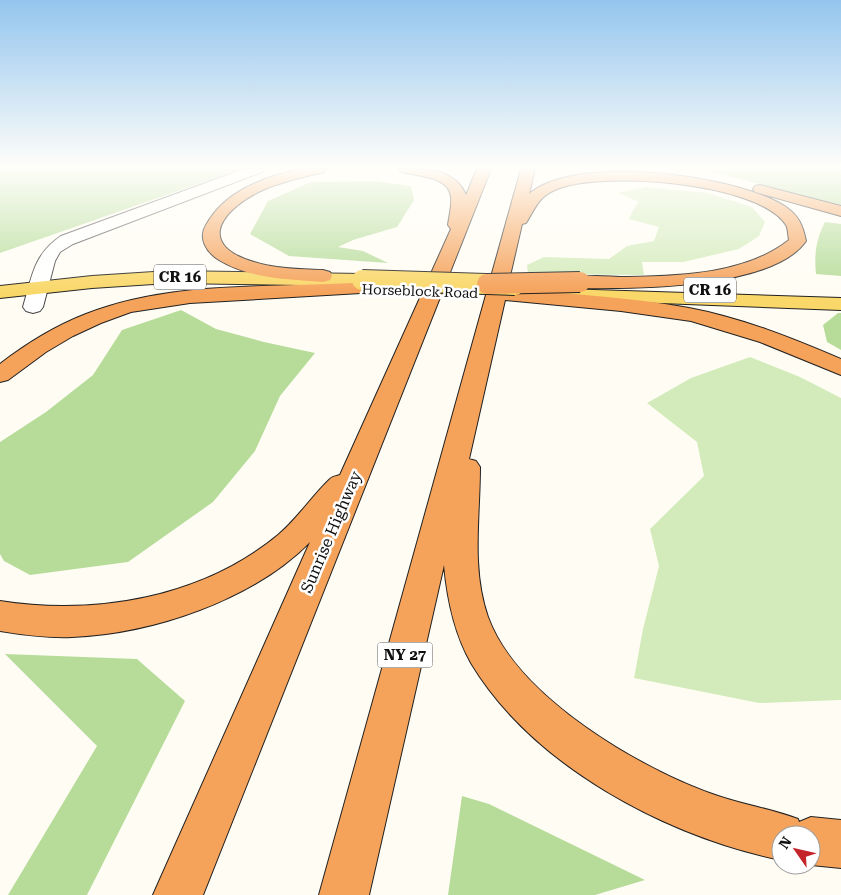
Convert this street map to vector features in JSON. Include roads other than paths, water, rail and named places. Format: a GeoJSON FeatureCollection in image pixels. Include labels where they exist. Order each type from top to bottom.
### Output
{"type":"FeatureCollection","features":[{"type":"Feature","properties":{"kind":"highway"},"geometry":{"type":"LineString","coordinates":[[224,211],[215,220],[210,232],[212,242],[225,256],[250,267],[358,284]]}},
{"type":"Feature","properties":{"kind":"highway"},"geometry":{"type":"LineString","coordinates":[[454,239],[458,211]]}},
{"type":"Feature","properties":{"kind":"highway","name":"Sunrise Highway"},"geometry":{"type":"LineString","coordinates":[[178,895],[466,211]]}},
{"type":"Feature","properties":{"kind":"highway","name":"NY 27"},"geometry":{"type":"LineString","coordinates":[[344,895],[517,211]]}},
{"type":"Feature","properties":{"kind":"highway"},"geometry":{"type":"LineString","coordinates":[[511,236],[525,211]]}},
{"type":"Feature","properties":{"kind":"highway"},"geometry":{"type":"LineString","coordinates":[[580,291],[616,282],[669,279],[733,271],[766,262],[787,252],[798,241],[798,229],[788,217],[779,211]]}},
{"type":"Feature","properties":{"kind":"highway"},"geometry":{"type":"LineString","coordinates":[[0,375],[28,354],[62,333],[94,318],[127,307],[197,296],[358,284]]}},
{"type":"Feature","properties":{"kind":"highway"},"geometry":{"type":"LineString","coordinates":[[495,289],[580,291],[642,307],[693,316],[770,338],[841,368]]}},
{"type":"Feature","properties":{"kind":"highway"},"geometry":{"type":"LineString","coordinates":[[466,414],[466,483],[461,533],[464,592],[471,620],[482,647],[501,675],[526,702],[557,730],[592,756],[630,780],[718,820],[771,833]]}},
{"type":"Feature","properties":{"kind":"highway"},"geometry":{"type":"LineString","coordinates":[[0,616],[13,620],[82,623],[161,608],[199,595],[260,565],[285,547],[304,530],[362,460]]}},
{"type":"Feature","properties":{"kind":"highway"},"geometry":{"type":"LineString","coordinates":[[821,842],[841,844]]}},
{"type":"Feature","properties":{"kind":"main road"},"geometry":{"type":"LineString","coordinates":[[44,267],[68,278],[92,282]]}},
{"type":"Feature","properties":{"kind":"main road","name":"Horseblock Road"},"geometry":{"type":"LineString","coordinates":[[0,311],[36,297],[92,282],[197,276],[495,289]]}},
{"type":"Feature","properties":{"kind":"main road","name":"Horseblock Road"},"geometry":{"type":"LineString","coordinates":[[0,292],[36,297],[358,284]]}},
{"type":"Feature","properties":{"kind":"main road","name":"CR 16"},"geometry":{"type":"LineString","coordinates":[[580,291],[841,294]]}},
{"type":"Feature","properties":{"kind":"main road","name":"CR 16"},"geometry":{"type":"LineString","coordinates":[[580,291],[841,304]]}},
{"type":"Feature","properties":{"kind":"street"},"geometry":{"type":"LineString","coordinates":[[36,297],[46,261],[54,249],[76,236],[144,211]]}}]}
